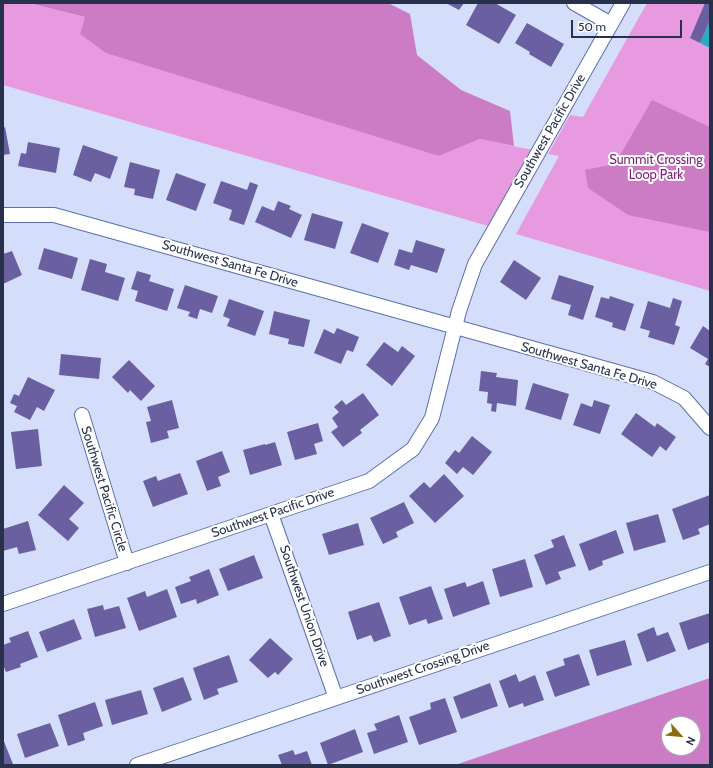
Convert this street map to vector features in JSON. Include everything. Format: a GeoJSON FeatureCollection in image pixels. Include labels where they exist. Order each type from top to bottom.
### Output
{"type":"FeatureCollection","features":[{"type":"Feature","properties":{"kind":"street"},"geometry":{"type":"LineString","coordinates":[[574,3],[611,24]]}},
{"type":"Feature","properties":{"kind":"street","name":"Southwest Pacific Drive"},"geometry":{"type":"LineString","coordinates":[[3,604],[369,481],[413,448],[432,418],[458,311],[478,259],[623,3]]}},
{"type":"Feature","properties":{"kind":"street","name":"Southwest Santa Fe Drive"},"geometry":{"type":"LineString","coordinates":[[3,215],[54,215],[653,382],[684,398],[710,428]]}},
{"type":"Feature","properties":{"kind":"street","name":"Southwest Pacific Circle"},"geometry":{"type":"LineString","coordinates":[[82,415],[127,563]]}},
{"type":"Feature","properties":{"kind":"street","name":"Southwest Union Drive"},"geometry":{"type":"LineString","coordinates":[[271,514],[336,698]]}},
{"type":"Feature","properties":{"kind":"street","name":"Southwest Crossing Drive"},"geometry":{"type":"LineString","coordinates":[[137,765],[710,572]]}},
{"type":"Feature","properties":{"kind":"green space"},"geometry":{"type":"Polygon","coordinates":[[[3,3],[29,3],[85,17],[439,156],[480,139],[537,151],[495,228],[3,85],[3,3]]]}},
{"type":"Feature","properties":{"kind":"green space"},"geometry":{"type":"Polygon","coordinates":[[[29,3],[388,3],[410,14],[417,55],[461,90],[510,111],[514,146],[480,139],[439,156],[106,53],[80,34],[85,17],[29,3]]]}},
{"type":"Feature","properties":{"kind":"green space"},"geometry":{"type":"Polygon","coordinates":[[[647,3],[710,3],[710,291],[516,234],[559,156],[548,154],[570,115],[583,117],[647,3]]]}},
{"type":"Feature","properties":{"kind":"green space","name":"Summit Crossing Loop Park"},"geometry":{"type":"Polygon","coordinates":[[[652,100],[710,127],[710,232],[628,215],[588,188],[585,170],[615,164],[652,100]]]}},
{"type":"Feature","properties":{"kind":"green space"},"geometry":{"type":"Polygon","coordinates":[[[710,678],[710,765],[455,765],[710,678]]]}},
{"type":"Feature","properties":{"kind":"water"},"geometry":{"type":"Polygon","coordinates":[[[710,20],[710,48],[700,43],[710,20]]]}},
{"type":"Feature","properties":{"kind":"building"},"geometry":{"type":"Polygon","coordinates":[[[446,3],[464,3],[459,10],[446,3]]]}},
{"type":"Feature","properties":{"kind":"building"},"geometry":{"type":"Polygon","coordinates":[[[478,3],[495,3],[516,15],[499,44],[466,25],[478,3]]]}},
{"type":"Feature","properties":{"kind":"building"},"geometry":{"type":"Polygon","coordinates":[[[705,3],[710,4],[710,20],[700,43],[690,38],[705,3]]]}},
{"type":"Feature","properties":{"kind":"building"},"geometry":{"type":"Polygon","coordinates":[[[527,23],[564,44],[551,67],[529,54],[530,52],[515,43],[527,23]]]}},
{"type":"Feature","properties":{"kind":"building"},"geometry":{"type":"Polygon","coordinates":[[[5,127],[10,154],[3,155],[3,128],[5,127]]]}},
{"type":"Feature","properties":{"kind":"building"},"geometry":{"type":"Polygon","coordinates":[[[28,142],[60,148],[56,173],[18,166],[21,153],[26,154],[28,142]]]}},
{"type":"Feature","properties":{"kind":"building"},"geometry":{"type":"Polygon","coordinates":[[[83,145],[118,157],[110,179],[95,173],[91,182],[73,175],[83,145]]]}},
{"type":"Feature","properties":{"kind":"building"},"geometry":{"type":"Polygon","coordinates":[[[130,162],[160,170],[153,199],[134,195],[135,189],[124,187],[130,162]]]}},
{"type":"Feature","properties":{"kind":"building"},"geometry":{"type":"Polygon","coordinates":[[[176,173],[206,184],[196,211],[166,200],[176,173]]]}},
{"type":"Feature","properties":{"kind":"building"},"geometry":{"type":"Polygon","coordinates":[[[221,181],[247,190],[250,182],[258,185],[244,225],[229,220],[232,210],[213,203],[221,181]]]}},
{"type":"Feature","properties":{"kind":"building"},"geometry":{"type":"Polygon","coordinates":[[[278,201],[291,206],[289,209],[302,215],[291,238],[255,222],[262,206],[274,211],[278,201]]]}},
{"type":"Feature","properties":{"kind":"building"},"geometry":{"type":"Polygon","coordinates":[[[312,213],[343,222],[335,249],[304,240],[312,213]]]}},
{"type":"Feature","properties":{"kind":"building"},"geometry":{"type":"Polygon","coordinates":[[[362,223],[389,233],[378,263],[350,253],[362,223]]]}},
{"type":"Feature","properties":{"kind":"building"},"geometry":{"type":"Polygon","coordinates":[[[416,240],[445,249],[437,273],[411,265],[409,270],[394,265],[399,249],[412,253],[416,240]]]}},
{"type":"Feature","properties":{"kind":"building"},"geometry":{"type":"Polygon","coordinates":[[[44,248],[78,258],[72,279],[38,269],[44,248]]]}},
{"type":"Feature","properties":{"kind":"building"},"geometry":{"type":"Polygon","coordinates":[[[12,251],[22,275],[3,284],[3,254],[12,251]]]}},
{"type":"Feature","properties":{"kind":"building"},"geometry":{"type":"Polygon","coordinates":[[[90,259],[107,264],[105,272],[125,278],[118,301],[81,290],[90,259]]]}},
{"type":"Feature","properties":{"kind":"building"},"geometry":{"type":"Polygon","coordinates":[[[514,260],[541,278],[526,300],[500,282],[514,260]]]}},
{"type":"Feature","properties":{"kind":"building"},"geometry":{"type":"Polygon","coordinates":[[[137,271],[151,275],[149,281],[174,289],[167,311],[135,301],[138,291],[131,289],[137,271]]]}},
{"type":"Feature","properties":{"kind":"building"},"geometry":{"type":"Polygon","coordinates":[[[559,275],[594,286],[583,320],[568,315],[571,305],[551,299],[559,275]]]}},
{"type":"Feature","properties":{"kind":"building"},"geometry":{"type":"Polygon","coordinates":[[[185,285],[218,296],[212,313],[200,309],[197,319],[188,316],[190,312],[177,308],[185,285]]]}},
{"type":"Feature","properties":{"kind":"building"},"geometry":{"type":"Polygon","coordinates":[[[610,296],[634,304],[625,331],[612,327],[613,323],[595,317],[601,297],[609,299],[610,296]]]}},
{"type":"Feature","properties":{"kind":"building"},"geometry":{"type":"Polygon","coordinates":[[[673,298],[682,301],[675,325],[680,327],[674,345],[648,337],[650,331],[640,328],[648,301],[670,308],[673,298]]]}},
{"type":"Feature","properties":{"kind":"building"},"geometry":{"type":"Polygon","coordinates":[[[229,299],[264,311],[255,336],[227,326],[230,319],[223,316],[229,299]]]}},
{"type":"Feature","properties":{"kind":"building"},"geometry":{"type":"Polygon","coordinates":[[[274,311],[310,320],[304,347],[288,344],[289,339],[269,334],[274,311]]]}},
{"type":"Feature","properties":{"kind":"building"},"geometry":{"type":"Polygon","coordinates":[[[703,326],[710,331],[710,367],[705,364],[708,359],[690,348],[703,326]]]}},
{"type":"Feature","properties":{"kind":"building"},"geometry":{"type":"Polygon","coordinates":[[[337,328],[359,337],[353,352],[347,350],[341,364],[314,353],[324,329],[334,334],[337,328]]]}},
{"type":"Feature","properties":{"kind":"building"},"geometry":{"type":"Polygon","coordinates":[[[384,342],[398,352],[402,346],[415,356],[392,386],[366,365],[384,342]]]}},
{"type":"Feature","properties":{"kind":"building"},"geometry":{"type":"Polygon","coordinates":[[[61,354],[101,358],[99,379],[59,375],[61,354]]]}},
{"type":"Feature","properties":{"kind":"building"},"geometry":{"type":"Polygon","coordinates":[[[129,360],[155,386],[141,401],[130,390],[128,393],[112,377],[129,360]]]}},
{"type":"Feature","properties":{"kind":"building"},"geometry":{"type":"Polygon","coordinates":[[[481,371],[497,373],[496,377],[518,380],[516,406],[497,403],[496,412],[491,411],[492,404],[487,403],[488,392],[479,391],[481,371]]]}},
{"type":"Feature","properties":{"kind":"building"},"geometry":{"type":"Polygon","coordinates":[[[28,377],[55,390],[44,411],[37,407],[30,420],[14,412],[17,406],[10,403],[14,394],[19,396],[28,377]]]}},
{"type":"Feature","properties":{"kind":"building"},"geometry":{"type":"Polygon","coordinates":[[[533,383],[569,394],[561,420],[525,409],[533,383]]]}},
{"type":"Feature","properties":{"kind":"building"},"geometry":{"type":"Polygon","coordinates":[[[363,393],[379,415],[360,430],[362,433],[343,447],[331,432],[338,427],[332,418],[339,412],[334,407],[342,400],[346,405],[363,393]]]}},
{"type":"Feature","properties":{"kind":"building"},"geometry":{"type":"Polygon","coordinates":[[[172,400],[179,428],[167,431],[169,438],[151,443],[146,422],[151,421],[147,407],[172,400]]]}},
{"type":"Feature","properties":{"kind":"building"},"geometry":{"type":"Polygon","coordinates":[[[594,400],[610,405],[600,434],[573,425],[581,403],[592,407],[594,400]]]}},
{"type":"Feature","properties":{"kind":"building"},"geometry":{"type":"Polygon","coordinates":[[[636,413],[655,427],[657,423],[676,437],[666,451],[660,446],[652,457],[621,434],[636,413]]]}},
{"type":"Feature","properties":{"kind":"building"},"geometry":{"type":"Polygon","coordinates":[[[318,423],[323,441],[314,444],[317,454],[295,460],[287,432],[318,423]]]}},
{"type":"Feature","properties":{"kind":"building"},"geometry":{"type":"Polygon","coordinates":[[[38,429],[42,466],[16,469],[11,432],[38,429]]]}},
{"type":"Feature","properties":{"kind":"building"},"geometry":{"type":"Polygon","coordinates":[[[472,436],[492,452],[473,475],[463,467],[457,474],[445,463],[455,450],[459,453],[472,436]]]}},
{"type":"Feature","properties":{"kind":"building"},"geometry":{"type":"Polygon","coordinates":[[[275,442],[282,465],[250,475],[243,450],[275,442]]]}},
{"type":"Feature","properties":{"kind":"building"},"geometry":{"type":"Polygon","coordinates":[[[222,451],[230,472],[218,477],[221,486],[207,491],[196,461],[222,451]]]}},
{"type":"Feature","properties":{"kind":"building"},"geometry":{"type":"Polygon","coordinates":[[[180,473],[188,494],[153,507],[143,481],[156,476],[158,481],[180,473]]]}},
{"type":"Feature","properties":{"kind":"building"},"geometry":{"type":"Polygon","coordinates":[[[444,474],[464,496],[435,523],[409,496],[424,482],[430,488],[444,474]]]}},
{"type":"Feature","properties":{"kind":"building"},"geometry":{"type":"Polygon","coordinates":[[[64,485],[84,503],[69,519],[79,528],[68,541],[38,515],[64,485]]]}},
{"type":"Feature","properties":{"kind":"building"},"geometry":{"type":"Polygon","coordinates":[[[710,495],[710,524],[698,529],[700,534],[683,540],[672,509],[710,495]]]}},
{"type":"Feature","properties":{"kind":"building"},"geometry":{"type":"Polygon","coordinates":[[[404,502],[414,523],[396,532],[398,537],[383,544],[370,518],[404,502]]]}},
{"type":"Feature","properties":{"kind":"building"},"geometry":{"type":"Polygon","coordinates":[[[658,514],[666,542],[634,551],[626,523],[658,514]]]}},
{"type":"Feature","properties":{"kind":"building"},"geometry":{"type":"Polygon","coordinates":[[[28,521],[36,550],[19,554],[17,547],[3,551],[3,529],[28,521]]]}},
{"type":"Feature","properties":{"kind":"building"},"geometry":{"type":"Polygon","coordinates":[[[358,523],[364,545],[329,555],[322,534],[358,523]]]}},
{"type":"Feature","properties":{"kind":"building"},"geometry":{"type":"Polygon","coordinates":[[[616,530],[624,553],[602,561],[603,565],[589,571],[579,544],[616,530]]]}},
{"type":"Feature","properties":{"kind":"building"},"geometry":{"type":"Polygon","coordinates":[[[564,535],[576,566],[558,572],[561,579],[546,585],[534,555],[554,547],[551,540],[564,535]]]}},
{"type":"Feature","properties":{"kind":"building"},"geometry":{"type":"Polygon","coordinates":[[[254,555],[263,578],[228,591],[219,569],[254,555]]]}},
{"type":"Feature","properties":{"kind":"building"},"geometry":{"type":"Polygon","coordinates":[[[525,559],[533,587],[500,597],[492,569],[525,559]]]}},
{"type":"Feature","properties":{"kind":"building"},"geometry":{"type":"Polygon","coordinates":[[[209,569],[219,595],[197,604],[196,599],[181,604],[175,587],[191,581],[189,577],[209,569]]]}},
{"type":"Feature","properties":{"kind":"building"},"geometry":{"type":"Polygon","coordinates":[[[483,581],[490,604],[453,617],[444,589],[465,582],[467,587],[483,581]]]}},
{"type":"Feature","properties":{"kind":"building"},"geometry":{"type":"Polygon","coordinates":[[[431,586],[443,619],[428,624],[426,619],[409,625],[399,597],[431,586]]]}},
{"type":"Feature","properties":{"kind":"building"},"geometry":{"type":"Polygon","coordinates":[[[167,589],[177,617],[139,631],[127,598],[145,591],[147,597],[167,589]]]}},
{"type":"Feature","properties":{"kind":"building"},"geometry":{"type":"Polygon","coordinates":[[[379,602],[391,636],[374,642],[371,635],[357,640],[348,612],[379,602]]]}},
{"type":"Feature","properties":{"kind":"building"},"geometry":{"type":"Polygon","coordinates":[[[103,605],[104,610],[119,606],[126,628],[95,637],[87,609],[103,605]]]}},
{"type":"Feature","properties":{"kind":"building"},"geometry":{"type":"Polygon","coordinates":[[[710,613],[710,642],[688,650],[679,623],[710,613]]]}},
{"type":"Feature","properties":{"kind":"building"},"geometry":{"type":"Polygon","coordinates":[[[74,619],[82,639],[47,652],[39,632],[74,619]]]}},
{"type":"Feature","properties":{"kind":"building"},"geometry":{"type":"Polygon","coordinates":[[[654,627],[657,636],[668,632],[676,651],[647,662],[637,634],[654,627]]]}},
{"type":"Feature","properties":{"kind":"building"},"geometry":{"type":"Polygon","coordinates":[[[28,631],[38,657],[20,664],[21,667],[6,672],[3,665],[3,645],[11,642],[9,638],[28,631]]]}},
{"type":"Feature","properties":{"kind":"building"},"geometry":{"type":"Polygon","coordinates":[[[270,638],[293,659],[278,675],[275,672],[268,678],[249,660],[270,638]]]}},
{"type":"Feature","properties":{"kind":"building"},"geometry":{"type":"Polygon","coordinates":[[[625,640],[632,665],[597,676],[589,650],[625,640]]]}},
{"type":"Feature","properties":{"kind":"building"},"geometry":{"type":"Polygon","coordinates":[[[579,654],[590,685],[555,697],[546,672],[565,665],[563,659],[579,654]]]}},
{"type":"Feature","properties":{"kind":"building"},"geometry":{"type":"Polygon","coordinates":[[[229,655],[238,682],[217,689],[219,694],[204,700],[193,668],[229,655]]]}},
{"type":"Feature","properties":{"kind":"building"},"geometry":{"type":"Polygon","coordinates":[[[516,674],[519,682],[535,675],[544,700],[524,707],[523,703],[509,708],[499,681],[516,674]]]}},
{"type":"Feature","properties":{"kind":"building"},"geometry":{"type":"Polygon","coordinates":[[[183,677],[192,700],[162,712],[153,688],[183,677]]]}},
{"type":"Feature","properties":{"kind":"building"},"geometry":{"type":"Polygon","coordinates":[[[490,683],[498,706],[461,719],[453,697],[490,683]]]}},
{"type":"Feature","properties":{"kind":"building"},"geometry":{"type":"Polygon","coordinates":[[[141,690],[148,714],[112,725],[105,700],[141,690]]]}},
{"type":"Feature","properties":{"kind":"building"},"geometry":{"type":"Polygon","coordinates":[[[445,698],[457,732],[419,745],[409,717],[431,709],[430,703],[445,698]]]}},
{"type":"Feature","properties":{"kind":"building"},"geometry":{"type":"Polygon","coordinates":[[[95,702],[103,726],[83,733],[85,740],[68,746],[58,715],[95,702]]]}},
{"type":"Feature","properties":{"kind":"building"},"geometry":{"type":"Polygon","coordinates":[[[399,715],[408,742],[374,754],[367,733],[377,730],[374,724],[399,715]]]}},
{"type":"Feature","properties":{"kind":"building"},"geometry":{"type":"Polygon","coordinates":[[[50,723],[59,746],[25,758],[17,734],[50,723]]]}},
{"type":"Feature","properties":{"kind":"building"},"geometry":{"type":"Polygon","coordinates":[[[355,729],[363,752],[328,765],[320,743],[355,729]]]}},
{"type":"Feature","properties":{"kind":"building"},"geometry":{"type":"Polygon","coordinates":[[[3,739],[13,764],[10,765],[3,765],[3,739]]]}},
{"type":"Feature","properties":{"kind":"building"},"geometry":{"type":"Polygon","coordinates":[[[293,750],[295,755],[307,751],[312,765],[282,765],[278,755],[293,750]]]}}]}
